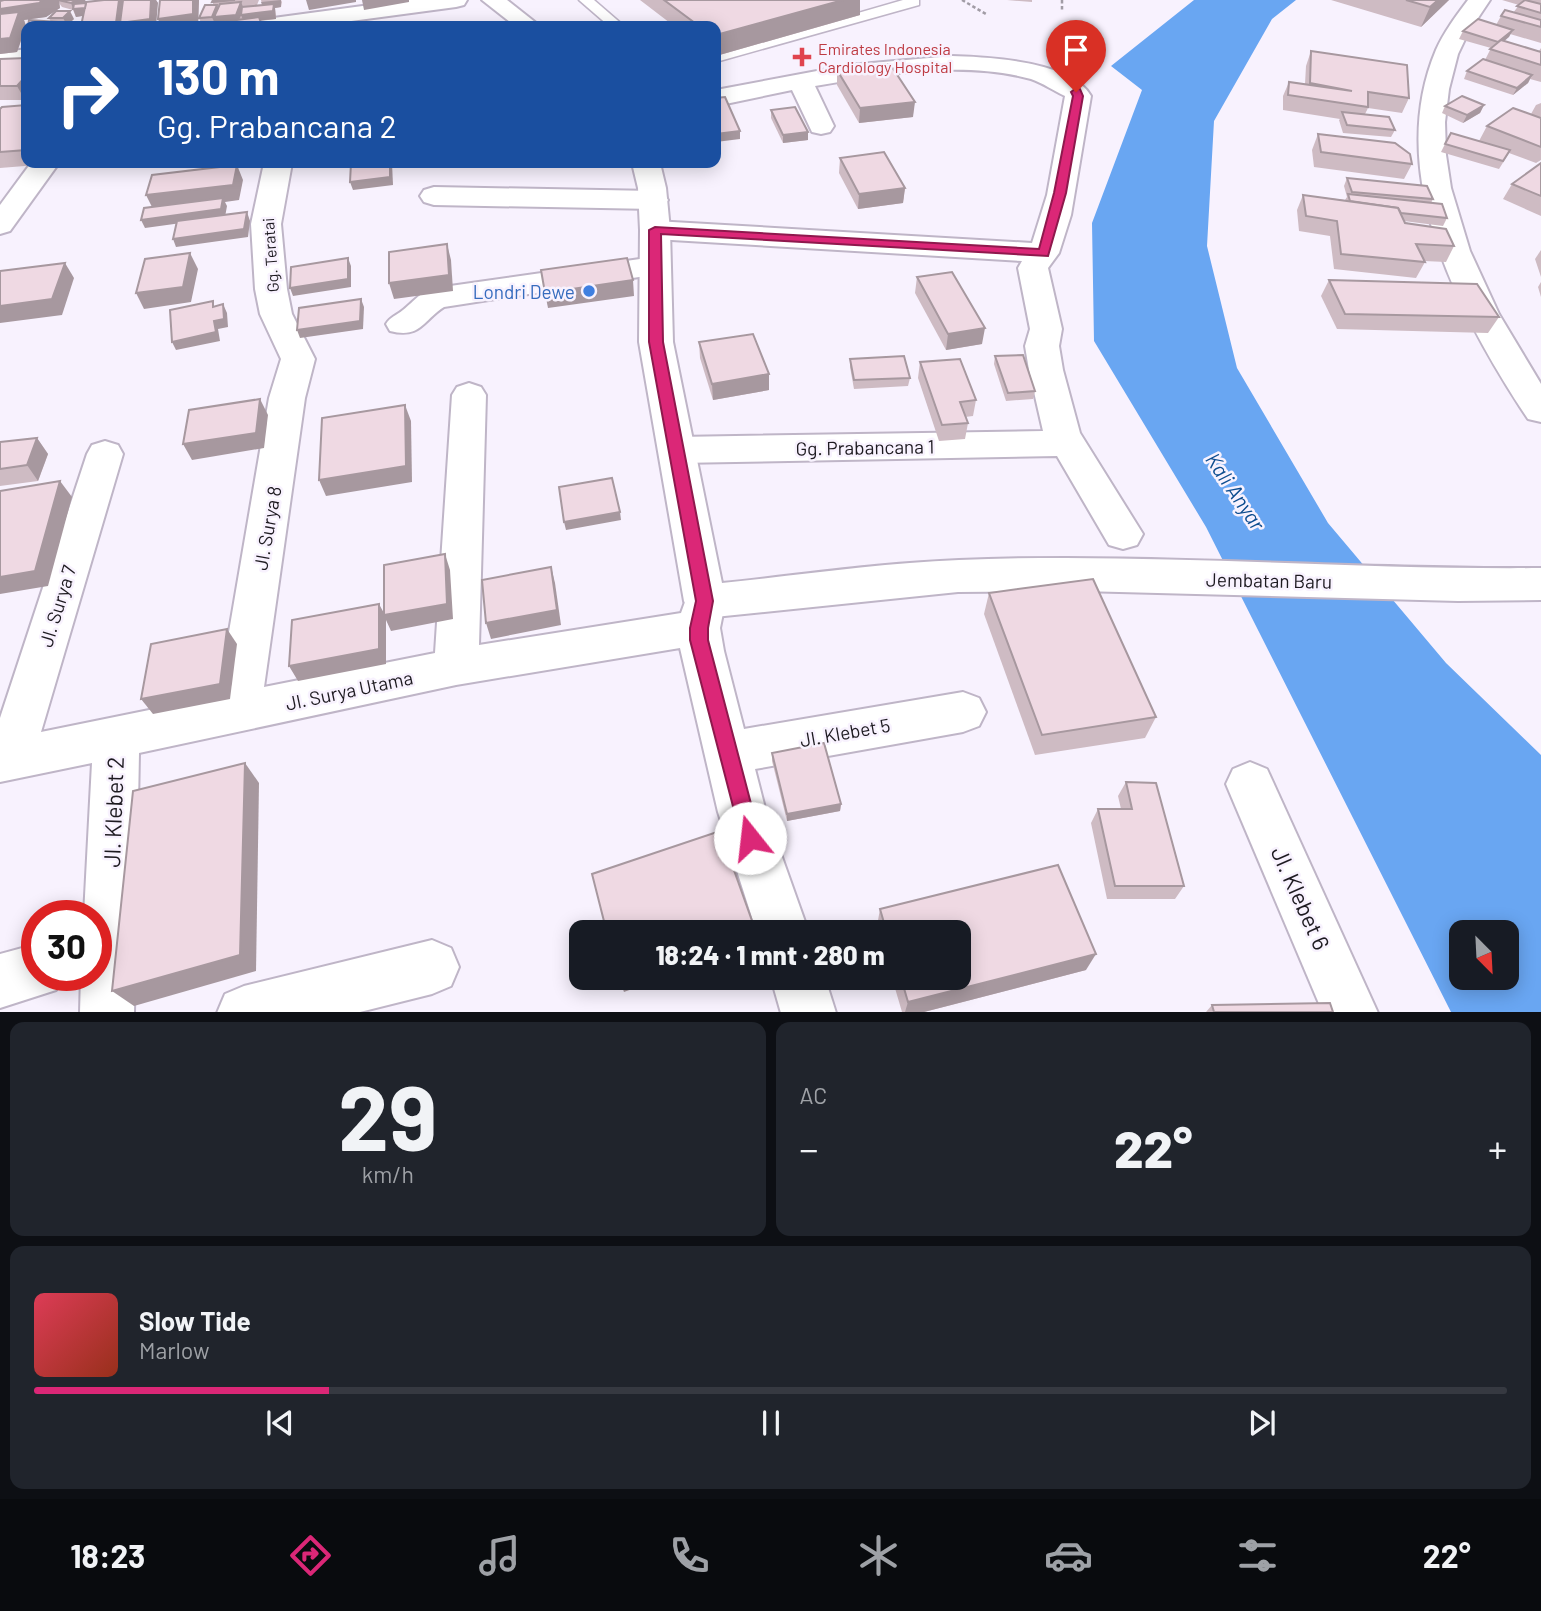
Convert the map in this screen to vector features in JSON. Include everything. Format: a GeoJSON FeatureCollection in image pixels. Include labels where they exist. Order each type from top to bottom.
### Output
{"type":"FeatureCollection","features":[{"type":"Feature","properties":{"kind":"street"},"geometry":{"type":"LineString","coordinates":[[272,21],[285,0]]}},
{"type":"Feature","properties":{"kind":"street"},"geometry":{"type":"LineString","coordinates":[[305,21],[456,0]]}},
{"type":"Feature","properties":{"kind":"street"},"geometry":{"type":"LineString","coordinates":[[493,0],[521,21]]}},
{"type":"Feature","properties":{"kind":"street"},"geometry":{"type":"LineString","coordinates":[[1479,0],[1446,53],[1432,116],[1431,157],[1439,206],[1460,267],[1527,376],[1541,410]]}},
{"type":"Feature","properties":{"kind":"street"},"geometry":{"type":"LineString","coordinates":[[0,60],[21,57]]}},
{"type":"Feature","properties":{"kind":"street"},"geometry":{"type":"LineString","coordinates":[[721,98],[800,81],[914,65],[959,63],[1031,70],[1051,76],[1076,92],[1078,96],[1060,193],[1044,253],[1033,268],[1043,304],[1046,330],[1042,346],[1046,370],[1062,435],[1123,534]]}},
{"type":"Feature","properties":{"kind":"street"},"geometry":{"type":"LineString","coordinates":[[800,81],[821,126]]}},
{"type":"Feature","properties":{"kind":"street"},"geometry":{"type":"LineString","coordinates":[[0,225],[41,168]]}},
{"type":"Feature","properties":{"kind":"street","name":"Gg. Teratai"},"geometry":{"type":"LineString","coordinates":[[277,168],[266,216],[268,257],[276,314],[291,345]]}},
{"type":"Feature","properties":{"kind":"street"},"geometry":{"type":"LineString","coordinates":[[647,168],[654,215],[656,342],[678,450],[702,615],[699,640],[758,864],[778,920]]}},
{"type":"Feature","properties":{"kind":"street"},"geometry":{"type":"LineString","coordinates":[[434,196],[1044,253]]}},
{"type":"Feature","properties":{"kind":"street"},"geometry":{"type":"LineString","coordinates":[[402,324],[415,320],[428,301],[436,298],[654,265]]}},
{"type":"Feature","properties":{"kind":"street","name":"Jl. Surya 8"},"geometry":{"type":"LineString","coordinates":[[239,714],[288,398],[298,369],[296,351],[291,345]]}},
{"type":"Feature","properties":{"kind":"street"},"geometry":{"type":"LineString","coordinates":[[456,667],[470,395]]}},
{"type":"Feature","properties":{"kind":"street","name":"Gg. Prabancana 1"},"geometry":{"type":"LineString","coordinates":[[678,450],[1052,444]]}},
{"type":"Feature","properties":{"kind":"street","name":"Jl. Surya 7"},"geometry":{"type":"LineString","coordinates":[[5,760],[105,454]]}},
{"type":"Feature","properties":{"kind":"street","name":"Jembatan Baru"},"geometry":{"type":"LineString","coordinates":[[702,615],[958,576],[1081,575],[1458,585],[1541,584]]}},
{"type":"Feature","properties":{"kind":"street","name":"Jl. Surya Utama"},"geometry":{"type":"LineString","coordinates":[[5,760],[239,714],[702,615]]}},
{"type":"Feature","properties":{"kind":"street","name":"Jl. Klebet 5"},"geometry":{"type":"LineString","coordinates":[[727,753],[963,712]]}},
{"type":"Feature","properties":{"kind":"street","name":"Jl. Klebet 2"},"geometry":{"type":"LineString","coordinates":[[106,900],[116,737]]}},
{"type":"Feature","properties":{"kind":"street","name":"Jl. Klebet 6"},"geometry":{"type":"LineString","coordinates":[[1250,784],[1351,1012]]}},
{"type":"Feature","properties":{"kind":"street"},"geometry":{"type":"LineString","coordinates":[[248,1012],[432,967]]}},
{"type":"Feature","properties":{"kind":"street"},"geometry":{"type":"LineString","coordinates":[[0,981],[21,975]]}},
{"type":"Feature","properties":{"kind":"street"},"geometry":{"type":"LineString","coordinates":[[802,990],[809,1012]]}},
{"type":"Feature","properties":{"kind":"street","name":"Jl. Klebet 2"},"geometry":{"type":"LineString","coordinates":[[106,991],[107,1012]]}},
{"type":"Feature","properties":{"kind":"lane"},"geometry":{"type":"LineString","coordinates":[[586,0],[611,21]]}},
{"type":"Feature","properties":{"kind":"lane"},"geometry":{"type":"LineString","coordinates":[[721,57],[914,2],[910,0]]}},
{"type":"Feature","properties":{"kind":"path"},"geometry":{"type":"LineString","coordinates":[[962,0],[986,14]]}},
{"type":"Feature","properties":{"kind":"path"},"geometry":{"type":"LineString","coordinates":[[1062,0],[1062,12]]}},
{"type":"Feature","properties":{"kind":"water","name":"Kali Anyar"},"geometry":{"type":"Polygon","coordinates":[[[1194,0],[1296,0],[1272,19],[1214,121],[1207,246],[1237,368],[1328,523],[1446,663],[1541,755],[1541,1012],[1451,1012],[1206,527],[1094,341],[1092,223],[1142,90],[1111,66],[1194,0]]]}},
{"type":"Feature","properties":{"kind":"building"},"geometry":{"type":"Polygon","coordinates":[[[43,0],[39,3],[0,9],[0,1],[43,0]]]}},
{"type":"Feature","properties":{"kind":"building"},"geometry":{"type":"Polygon","coordinates":[[[119,0],[116,21],[82,21],[86,2],[119,0]]]}},
{"type":"Feature","properties":{"kind":"building"},"geometry":{"type":"Polygon","coordinates":[[[123,0],[151,0],[150,19],[120,21],[123,0]]]}},
{"type":"Feature","properties":{"kind":"building"},"geometry":{"type":"Polygon","coordinates":[[[160,0],[193,0],[193,14],[158,19],[160,0]]]}},
{"type":"Feature","properties":{"kind":"building"},"geometry":{"type":"Polygon","coordinates":[[[664,0],[843,0],[721,34],[721,21],[692,21],[664,0]]]}},
{"type":"Feature","properties":{"kind":"building"},"geometry":{"type":"Polygon","coordinates":[[[1406,0],[1438,0],[1430,7],[1406,0]]]}},
{"type":"Feature","properties":{"kind":"building"},"geometry":{"type":"Polygon","coordinates":[[[1525,0],[1541,4],[1541,13],[1517,6],[1525,0]]]}},
{"type":"Feature","properties":{"kind":"building"},"geometry":{"type":"Polygon","coordinates":[[[241,2],[236,15],[214,17],[220,4],[241,2]]]}},
{"type":"Feature","properties":{"kind":"building"},"geometry":{"type":"Polygon","coordinates":[[[86,3],[85,8],[73,9],[74,4],[86,3]]]}},
{"type":"Feature","properties":{"kind":"building"},"geometry":{"type":"Polygon","coordinates":[[[274,4],[273,11],[241,15],[242,7],[274,4]]]}},
{"type":"Feature","properties":{"kind":"building"},"geometry":{"type":"Polygon","coordinates":[[[205,5],[217,5],[212,17],[199,18],[205,5]]]}},
{"type":"Feature","properties":{"kind":"building"},"geometry":{"type":"Polygon","coordinates":[[[1505,10],[1541,20],[1541,27],[1501,16],[1505,10]]]}},
{"type":"Feature","properties":{"kind":"building"},"geometry":{"type":"Polygon","coordinates":[[[56,11],[70,11],[63,18],[49,18],[56,11]]]}},
{"type":"Feature","properties":{"kind":"building"},"geometry":{"type":"Polygon","coordinates":[[[19,12],[10,38],[0,39],[0,14],[19,12]]]}},
{"type":"Feature","properties":{"kind":"building"},"geometry":{"type":"Polygon","coordinates":[[[259,17],[260,21],[229,21],[259,17]]]}},
{"type":"Feature","properties":{"kind":"building"},"geometry":{"type":"Polygon","coordinates":[[[1478,19],[1513,30],[1498,42],[1463,31],[1478,19]]]}},
{"type":"Feature","properties":{"kind":"building"},"geometry":{"type":"Polygon","coordinates":[[[1501,40],[1541,52],[1541,65],[1490,49],[1501,40]]]}},
{"type":"Feature","properties":{"kind":"building"},"geometry":{"type":"Polygon","coordinates":[[[1311,51],[1407,65],[1409,98],[1368,92],[1368,107],[1288,95],[1289,82],[1352,91],[1310,83],[1311,51]]]}},
{"type":"Feature","properties":{"kind":"building"},"geometry":{"type":"Polygon","coordinates":[[[21,58],[21,82],[17,86],[0,86],[0,59],[21,58]]]}},
{"type":"Feature","properties":{"kind":"building"},"geometry":{"type":"Polygon","coordinates":[[[1483,59],[1532,75],[1517,88],[1467,71],[1483,59]]]}},
{"type":"Feature","properties":{"kind":"building"},"geometry":{"type":"Polygon","coordinates":[[[890,64],[915,102],[860,108],[837,70],[890,64]]]}},
{"type":"Feature","properties":{"kind":"building"},"geometry":{"type":"Polygon","coordinates":[[[1462,96],[1484,105],[1467,115],[1445,106],[1462,96]]]}},
{"type":"Feature","properties":{"kind":"building"},"geometry":{"type":"Polygon","coordinates":[[[721,97],[725,97],[740,131],[721,133],[721,97]]]}},
{"type":"Feature","properties":{"kind":"building"},"geometry":{"type":"Polygon","coordinates":[[[21,105],[21,150],[0,152],[2,107],[21,105]]]}},
{"type":"Feature","properties":{"kind":"building"},"geometry":{"type":"Polygon","coordinates":[[[795,107],[808,132],[783,135],[771,110],[795,107]]]}},
{"type":"Feature","properties":{"kind":"building"},"geometry":{"type":"Polygon","coordinates":[[[1513,108],[1541,118],[1541,147],[1487,126],[1513,108]]]}},
{"type":"Feature","properties":{"kind":"building"},"geometry":{"type":"Polygon","coordinates":[[[1342,112],[1389,117],[1395,130],[1347,125],[1342,112]]]}},
{"type":"Feature","properties":{"kind":"building"},"geometry":{"type":"Polygon","coordinates":[[[1451,133],[1510,150],[1503,161],[1445,144],[1451,133]]]}},
{"type":"Feature","properties":{"kind":"building"},"geometry":{"type":"Polygon","coordinates":[[[1318,134],[1395,143],[1410,154],[1412,164],[1321,152],[1318,134]]]}},
{"type":"Feature","properties":{"kind":"building"},"geometry":{"type":"Polygon","coordinates":[[[884,152],[905,188],[859,194],[840,158],[884,152]]]}},
{"type":"Feature","properties":{"kind":"building"},"geometry":{"type":"Polygon","coordinates":[[[1541,163],[1541,196],[1512,184],[1541,163]]]}},
{"type":"Feature","properties":{"kind":"building"},"geometry":{"type":"Polygon","coordinates":[[[236,168],[233,185],[146,195],[152,175],[236,168]]]}},
{"type":"Feature","properties":{"kind":"building"},"geometry":{"type":"Polygon","coordinates":[[[351,168],[390,168],[390,177],[350,182],[351,168]]]}},
{"type":"Feature","properties":{"kind":"building"},"geometry":{"type":"Polygon","coordinates":[[[1347,178],[1427,186],[1433,199],[1352,192],[1347,178]]]}},
{"type":"Feature","properties":{"kind":"building"},"geometry":{"type":"Polygon","coordinates":[[[1348,194],[1442,204],[1447,218],[1401,213],[1398,208],[1350,201],[1348,194]]]}},
{"type":"Feature","properties":{"kind":"building"},"geometry":{"type":"Polygon","coordinates":[[[1303,195],[1398,208],[1405,223],[1446,229],[1454,246],[1416,244],[1425,262],[1341,254],[1337,221],[1306,216],[1303,195]]]}},
{"type":"Feature","properties":{"kind":"building"},"geometry":{"type":"Polygon","coordinates":[[[223,198],[221,209],[141,220],[144,208],[223,198]]]}},
{"type":"Feature","properties":{"kind":"building"},"geometry":{"type":"Polygon","coordinates":[[[247,212],[244,229],[173,239],[177,221],[247,212]]]}},
{"type":"Feature","properties":{"kind":"building"},"geometry":{"type":"Polygon","coordinates":[[[447,244],[449,275],[389,283],[389,252],[447,244]]]}},
{"type":"Feature","properties":{"kind":"building"},"geometry":{"type":"Polygon","coordinates":[[[190,253],[183,287],[136,293],[145,259],[190,253]]]}},
{"type":"Feature","properties":{"kind":"building"},"geometry":{"type":"Polygon","coordinates":[[[348,258],[348,279],[290,288],[291,267],[348,258]]]}},
{"type":"Feature","properties":{"kind":"building"},"geometry":{"type":"Polygon","coordinates":[[[627,258],[633,280],[545,293],[541,270],[627,258]]]}},
{"type":"Feature","properties":{"kind":"building"},"geometry":{"type":"Polygon","coordinates":[[[65,263],[52,299],[0,306],[0,271],[65,263]]]}},
{"type":"Feature","properties":{"kind":"building"},"geometry":{"type":"Polygon","coordinates":[[[952,272],[985,328],[948,334],[917,277],[952,272]]]}},
{"type":"Feature","properties":{"kind":"building"},"geometry":{"type":"Polygon","coordinates":[[[1329,280],[1477,284],[1499,317],[1345,314],[1329,280]]]}},
{"type":"Feature","properties":{"kind":"building"},"geometry":{"type":"Polygon","coordinates":[[[361,299],[360,321],[297,330],[299,308],[361,299]]]}},
{"type":"Feature","properties":{"kind":"building"},"geometry":{"type":"Polygon","coordinates":[[[213,301],[213,307],[223,304],[224,319],[214,321],[216,332],[172,342],[170,310],[213,301]]]}},
{"type":"Feature","properties":{"kind":"building"},"geometry":{"type":"Polygon","coordinates":[[[753,334],[769,374],[712,384],[699,342],[753,334]]]}},
{"type":"Feature","properties":{"kind":"building"},"geometry":{"type":"Polygon","coordinates":[[[1023,355],[1035,391],[1008,393],[995,356],[1023,355]]]}},
{"type":"Feature","properties":{"kind":"building"},"geometry":{"type":"Polygon","coordinates":[[[904,356],[910,378],[854,380],[850,359],[904,356]]]}},
{"type":"Feature","properties":{"kind":"building"},"geometry":{"type":"Polygon","coordinates":[[[960,359],[976,400],[960,402],[968,423],[942,425],[920,362],[960,359]]]}},
{"type":"Feature","properties":{"kind":"building"},"geometry":{"type":"Polygon","coordinates":[[[260,399],[256,433],[183,444],[189,410],[260,399]]]}},
{"type":"Feature","properties":{"kind":"building"},"geometry":{"type":"Polygon","coordinates":[[[405,405],[406,466],[319,480],[322,418],[405,405]]]}},
{"type":"Feature","properties":{"kind":"building"},"geometry":{"type":"Polygon","coordinates":[[[37,438],[27,465],[0,469],[0,442],[37,438]]]}},
{"type":"Feature","properties":{"kind":"building"},"geometry":{"type":"Polygon","coordinates":[[[612,478],[620,512],[564,522],[559,487],[612,478]]]}},
{"type":"Feature","properties":{"kind":"building"},"geometry":{"type":"Polygon","coordinates":[[[60,481],[35,571],[0,577],[0,491],[60,481]]]}},
{"type":"Feature","properties":{"kind":"building"},"geometry":{"type":"Polygon","coordinates":[[[445,554],[447,604],[384,615],[384,565],[445,554]]]}},
{"type":"Feature","properties":{"kind":"building"},"geometry":{"type":"Polygon","coordinates":[[[551,567],[557,610],[486,623],[482,580],[551,567]]]}},
{"type":"Feature","properties":{"kind":"building"},"geometry":{"type":"Polygon","coordinates":[[[1093,579],[1156,717],[1042,735],[989,593],[1093,579]]]}},
{"type":"Feature","properties":{"kind":"building"},"geometry":{"type":"Polygon","coordinates":[[[379,604],[379,649],[289,666],[292,620],[379,604]]]}},
{"type":"Feature","properties":{"kind":"building"},"geometry":{"type":"Polygon","coordinates":[[[227,629],[220,684],[141,699],[151,644],[227,629]]]}},
{"type":"Feature","properties":{"kind":"building"},"geometry":{"type":"Polygon","coordinates":[[[824,743],[841,804],[787,814],[772,753],[824,743]]]}},
{"type":"Feature","properties":{"kind":"building"},"geometry":{"type":"Polygon","coordinates":[[[245,763],[240,955],[112,991],[133,791],[245,763]]]}},
{"type":"Feature","properties":{"kind":"building"},"geometry":{"type":"Polygon","coordinates":[[[1126,782],[1156,783],[1184,886],[1115,886],[1098,809],[1132,809],[1126,782]]]}},
{"type":"Feature","properties":{"kind":"building"},"geometry":{"type":"Polygon","coordinates":[[[720,831],[752,920],[604,920],[592,874],[720,831]]]}},
{"type":"Feature","properties":{"kind":"building"},"geometry":{"type":"Polygon","coordinates":[[[1058,865],[1096,954],[971,986],[971,920],[883,920],[880,909],[1058,865]]]}},
{"type":"Feature","properties":{"kind":"building"},"geometry":{"type":"Polygon","coordinates":[[[904,990],[955,990],[908,1002],[904,990]]]}},
{"type":"Feature","properties":{"kind":"building"},"geometry":{"type":"Polygon","coordinates":[[[1330,1003],[1333,1012],[1214,1012],[1212,1005],[1330,1003]]]}},
{"type":"Feature","properties":{"kind":"place","name":"Emirates Indonesia Cardiology Hospital"},"geometry":{"type":"Point","coordinates":[802,57]}},
{"type":"Feature","properties":{"kind":"place","name":"Londri Dewe"},"geometry":{"type":"Point","coordinates":[589,291]}},
{"type":"Feature","properties":{"kind":"route"},"geometry":{"type":"LineString","coordinates":[[750,838],[699,640],[705,601],[656,342],[655,230],[1044,253],[1060,193],[1078,96],[1076,92]]}}]}
